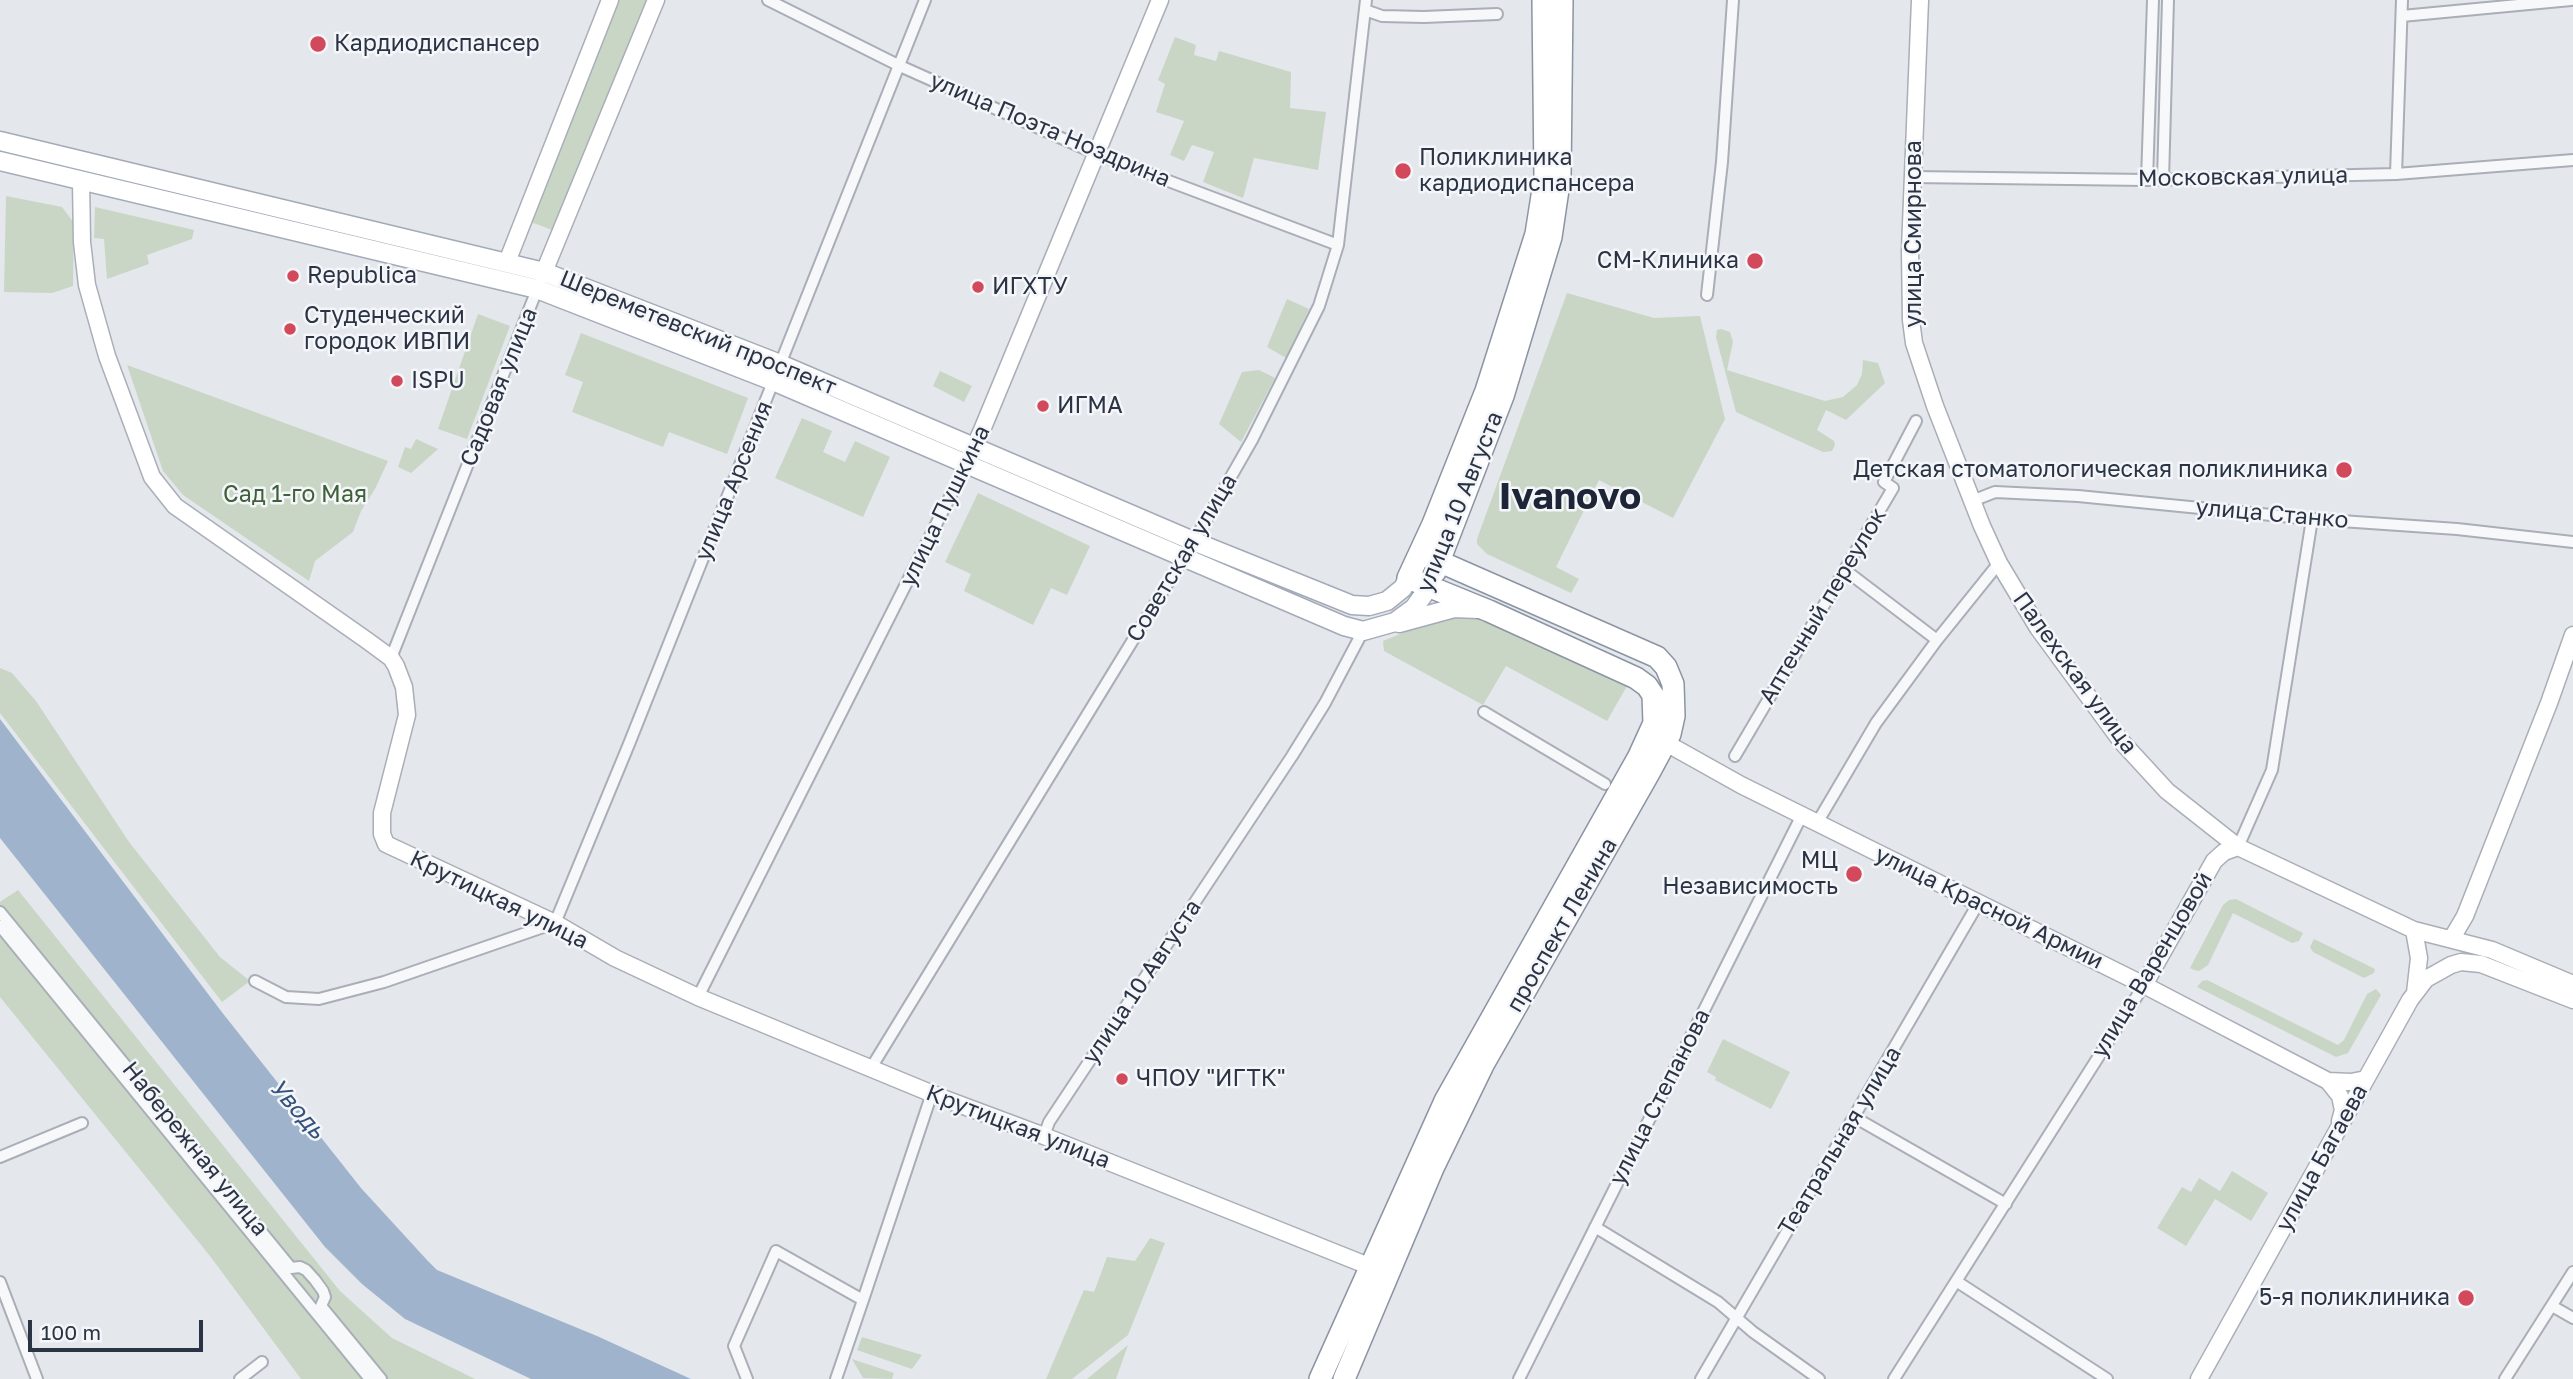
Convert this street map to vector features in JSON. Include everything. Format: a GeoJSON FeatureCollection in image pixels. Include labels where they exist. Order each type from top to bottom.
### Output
{"type":"FeatureCollection","features":[{"type":"Feature","properties":{"kind":"highway","name":"улица 10 Августа"},"geometry":{"type":"LineString","coordinates":[[1408,578],[1489,383],[1536,234],[1545,177],[1543,0]]}},
{"type":"Feature","properties":{"kind":"highway","name":"улица 10 Августа"},"geometry":{"type":"LineString","coordinates":[[1429,587],[1503,396],[1551,237],[1560,176],[1562,0]]}},
{"type":"Feature","properties":{"kind":"highway"},"geometry":{"type":"LineString","coordinates":[[1451,532],[1453,551],[1472,575]]}},
{"type":"Feature","properties":{"kind":"highway","name":"проспект Ленина"},"geometry":{"type":"LineString","coordinates":[[1320,1379],[1445,1101],[1674,716],[1675,693],[1666,667],[1657,657],[1420,554]]}},
{"type":"Feature","properties":{"kind":"highway","name":"проспект Ленина"},"geometry":{"type":"LineString","coordinates":[[1343,1379],[1433,1168],[1484,1063],[1658,739],[1654,723],[1654,700],[1645,683],[1489,611],[1408,578]]}},
{"type":"Feature","properties":{"kind":"main road","name":"Шереметевский проспект"},"geometry":{"type":"LineString","coordinates":[[0,141],[544,272],[780,364],[1193,541],[1352,605],[1369,606]]}},
{"type":"Feature","properties":{"kind":"main road","name":"Шереметевский проспект"},"geometry":{"type":"LineString","coordinates":[[0,160],[537,289],[773,381],[1344,626],[1363,631]]}},
{"type":"Feature","properties":{"kind":"main road"},"geometry":{"type":"LineString","coordinates":[[81,180],[85,161]]}},
{"type":"Feature","properties":{"kind":"main road","name":"улица 10 Августа"},"geometry":{"type":"LineString","coordinates":[[1369,606],[1393,597],[1408,578]]}},
{"type":"Feature","properties":{"kind":"main road","name":"улица 10 Августа"},"geometry":{"type":"LineString","coordinates":[[1363,631],[1386,626],[1412,611],[1429,587]]}},
{"type":"Feature","properties":{"kind":"main road","name":"проспект Ленина"},"geometry":{"type":"LineString","coordinates":[[1386,626],[1454,608],[1468,607],[1489,611]]}},
{"type":"Feature","properties":{"kind":"street"},"geometry":{"type":"LineString","coordinates":[[507,262],[610,0]]}},
{"type":"Feature","properties":{"kind":"street","name":"Садовая улица"},"geometry":{"type":"LineString","coordinates":[[391,658],[537,289],[656,0]]}},
{"type":"Feature","properties":{"kind":"street","name":"улица Поэта Ноздрина"},"geometry":{"type":"LineString","coordinates":[[768,0],[900,66],[1097,154],[1338,245]]}},
{"type":"Feature","properties":{"kind":"street","name":"улица Арсения"},"geometry":{"type":"LineString","coordinates":[[555,923],[925,0]]}},
{"type":"Feature","properties":{"kind":"street","name":"улица Пушкина"},"geometry":{"type":"LineString","coordinates":[[698,997],[966,465],[1160,0]]}},
{"type":"Feature","properties":{"kind":"street"},"geometry":{"type":"LineString","coordinates":[[1707,295],[1722,162],[1733,0]]}},
{"type":"Feature","properties":{"kind":"street","name":"улица Смирнова"},"geometry":{"type":"LineString","coordinates":[[1920,0],[1910,262],[1914,342],[1972,501]]}},
{"type":"Feature","properties":{"kind":"street"},"geometry":{"type":"LineString","coordinates":[[2147,180],[2152,0]]}},
{"type":"Feature","properties":{"kind":"street"},"geometry":{"type":"LineString","coordinates":[[2163,180],[2168,0]]}},
{"type":"Feature","properties":{"kind":"street"},"geometry":{"type":"LineString","coordinates":[[2396,174],[2402,0]]}},
{"type":"Feature","properties":{"kind":"street"},"geometry":{"type":"LineString","coordinates":[[2402,16],[2571,0]]}},
{"type":"Feature","properties":{"kind":"street"},"geometry":{"type":"LineString","coordinates":[[1365,5],[1382,16],[1497,14]]}},
{"type":"Feature","properties":{"kind":"street","name":"Советская улица"},"geometry":{"type":"LineString","coordinates":[[871,1068],[1193,541],[1252,440],[1319,306],[1338,245],[1365,5]]}},
{"type":"Feature","properties":{"kind":"street","name":"Московская улица"},"geometry":{"type":"LineString","coordinates":[[1912,177],[2163,180],[2396,174],[2573,160]]}},
{"type":"Feature","properties":{"kind":"street"},"geometry":{"type":"LineString","coordinates":[[81,180],[82,242],[87,285],[104,348],[152,477],[175,506],[391,658]]}},
{"type":"Feature","properties":{"kind":"street","name":"Аптечный переулок"},"geometry":{"type":"LineString","coordinates":[[1734,756],[1893,488],[1884,482],[1916,421]]}},
{"type":"Feature","properties":{"kind":"street","name":"улица Станко"},"geometry":{"type":"LineString","coordinates":[[1972,501],[1995,492],[2078,496],[2312,519],[2457,529],[2573,542]]}},
{"type":"Feature","properties":{"kind":"street","name":"Палехская улица"},"geometry":{"type":"LineString","coordinates":[[1972,501],[1999,563],[2038,628],[2122,741],[2167,791],[2207,824],[2238,847],[2414,930],[2492,950],[2573,984]]}},
{"type":"Feature","properties":{"kind":"street","name":"улица Варенцовой"},"geometry":{"type":"LineString","coordinates":[[1894,1379],[2144,985],[2207,872],[2224,852],[2238,847],[2272,770],[2312,519]]}},
{"type":"Feature","properties":{"kind":"street","name":"улица Степанова"},"geometry":{"type":"LineString","coordinates":[[1519,1379],[1595,1227],[1810,819],[1937,640],[1999,563]]}},
{"type":"Feature","properties":{"kind":"street"},"geometry":{"type":"LineString","coordinates":[[1845,570],[1937,640]]}},
{"type":"Feature","properties":{"kind":"street","name":"улица 10 Августа"},"geometry":{"type":"LineString","coordinates":[[1044,1136],[1049,1122],[1292,756],[1325,703],[1363,631]]}},
{"type":"Feature","properties":{"kind":"street"},"geometry":{"type":"LineString","coordinates":[[2452,938],[2465,916],[2569,662],[2573,635]]}},
{"type":"Feature","properties":{"kind":"street","name":"Крутицкая улица"},"geometry":{"type":"LineString","coordinates":[[391,658],[404,687],[407,715],[381,818],[386,844],[555,923],[615,958],[698,997],[1371,1267]]}},
{"type":"Feature","properties":{"kind":"street"},"geometry":{"type":"LineString","coordinates":[[1484,712],[1605,784]]}},
{"type":"Feature","properties":{"kind":"street","name":"улица Красной Армии"},"geometry":{"type":"LineString","coordinates":[[1658,739],[1741,785],[2144,985],[2328,1081],[2351,1082],[2366,1079]]}},
{"type":"Feature","properties":{"kind":"street"},"geometry":{"type":"LineString","coordinates":[[2207,824],[2212,847],[2207,872]]}},
{"type":"Feature","properties":{"kind":"street","name":"Театральная улица"},"geometry":{"type":"LineString","coordinates":[[1701,1379],[1979,902]]}},
{"type":"Feature","properties":{"kind":"street","name":"Набережная улица"},"geometry":{"type":"LineString","coordinates":[[0,912],[287,1271]]}},
{"type":"Feature","properties":{"kind":"street"},"geometry":{"type":"LineString","coordinates":[[255,981],[286,997],[319,999],[384,982],[555,923]]}},
{"type":"Feature","properties":{"kind":"street","name":"Набережная улица"},"geometry":{"type":"LineString","coordinates":[[0,926],[287,1271],[370,1379]]}},
{"type":"Feature","properties":{"kind":"street","name":"улица Багаева"},"geometry":{"type":"LineString","coordinates":[[2199,1379],[2414,993],[2419,958],[2414,930]]}},
{"type":"Feature","properties":{"kind":"street"},"geometry":{"type":"LineString","coordinates":[[2414,993],[2426,979],[2442,969],[2461,962],[2471,962],[2573,1000]]}},
{"type":"Feature","properties":{"kind":"street"},"geometry":{"type":"LineString","coordinates":[[2328,1081],[2340,1096],[2343,1110],[2334,1136]]}},
{"type":"Feature","properties":{"kind":"street"},"geometry":{"type":"LineString","coordinates":[[836,1379],[932,1093]]}},
{"type":"Feature","properties":{"kind":"street"},"geometry":{"type":"LineString","coordinates":[[1854,1117],[2006,1204]]}},
{"type":"Feature","properties":{"kind":"street"},"geometry":{"type":"LineString","coordinates":[[0,1157],[82,1123]]}},
{"type":"Feature","properties":{"kind":"street"},"geometry":{"type":"LineString","coordinates":[[1595,1227],[1718,1302],[1735,1318],[1819,1379]]}},
{"type":"Feature","properties":{"kind":"street"},"geometry":{"type":"LineString","coordinates":[[747,1379],[734,1346],[776,1251],[863,1300]]}},
{"type":"Feature","properties":{"kind":"street","name":"Набережная улица"},"geometry":{"type":"LineString","coordinates":[[287,1271],[300,1267],[315,1280],[325,1297],[318,1309]]}},
{"type":"Feature","properties":{"kind":"street"},"geometry":{"type":"LineString","coordinates":[[2505,1379],[2573,1272]]}},
{"type":"Feature","properties":{"kind":"street"},"geometry":{"type":"LineString","coordinates":[[1956,1281],[2106,1379]]}},
{"type":"Feature","properties":{"kind":"street"},"geometry":{"type":"LineString","coordinates":[[0,1282],[37,1379]]}},
{"type":"Feature","properties":{"kind":"street"},"geometry":{"type":"LineString","coordinates":[[2552,1306],[2573,1318]]}},
{"type":"Feature","properties":{"kind":"street","name":"Набережная улица"},"geometry":{"type":"LineString","coordinates":[[318,1309],[382,1379]]}},
{"type":"Feature","properties":{"kind":"street"},"geometry":{"type":"LineString","coordinates":[[240,1379],[262,1363]]}},
{"type":"Feature","properties":{"kind":"green space"},"geometry":{"type":"Polygon","coordinates":[[[616,0],[652,0],[555,231],[528,221],[616,0]]]}},
{"type":"Feature","properties":{"kind":"green space"},"geometry":{"type":"Polygon","coordinates":[[[1175,37],[1196,45],[1194,55],[1216,61],[1219,51],[1291,72],[1290,108],[1326,112],[1318,170],[1254,158],[1243,198],[1203,182],[1214,152],[1192,145],[1184,161],[1170,155],[1184,121],[1156,112],[1165,84],[1158,80],[1175,37]]]}},
{"type":"Feature","properties":{"kind":"green space"},"geometry":{"type":"Polygon","coordinates":[[[6,196],[62,207],[74,223],[73,286],[52,293],[4,292],[6,196]]]}},
{"type":"Feature","properties":{"kind":"green space"},"geometry":{"type":"Polygon","coordinates":[[[95,207],[194,230],[192,239],[147,255],[149,264],[107,279],[104,239],[94,238],[95,207]]]}},
{"type":"Feature","properties":{"kind":"green space"},"geometry":{"type":"Polygon","coordinates":[[[1567,293],[1654,318],[1700,316],[1725,419],[1673,518],[1599,480],[1556,567],[1579,579],[1571,593],[1487,554],[1477,544],[1567,293]]]}},
{"type":"Feature","properties":{"kind":"green space"},"geometry":{"type":"Polygon","coordinates":[[[1287,299],[1309,309],[1286,358],[1267,347],[1287,299]]]}},
{"type":"Feature","properties":{"kind":"green space"},"geometry":{"type":"Polygon","coordinates":[[[478,314],[510,326],[467,439],[438,429],[478,314]]]}},
{"type":"Feature","properties":{"kind":"green space"},"geometry":{"type":"Polygon","coordinates":[[[1717,330],[1730,332],[1733,342],[1727,370],[1825,401],[1843,397],[1857,385],[1862,374],[1863,360],[1878,363],[1885,383],[1846,420],[1826,410],[1817,430],[1834,441],[1835,445],[1832,451],[1823,452],[1736,412],[1716,337],[1717,330]]]}},
{"type":"Feature","properties":{"kind":"green space"},"geometry":{"type":"Polygon","coordinates":[[[581,333],[748,398],[727,454],[669,432],[663,447],[572,412],[583,382],[565,375],[581,333]]]}},
{"type":"Feature","properties":{"kind":"green space","name":"Сад 1-го Мая"},"geometry":{"type":"Polygon","coordinates":[[[127,365],[388,461],[361,511],[353,532],[315,561],[309,581],[183,495],[163,471],[127,365]]]}},
{"type":"Feature","properties":{"kind":"green space"},"geometry":{"type":"Polygon","coordinates":[[[1259,370],[1275,378],[1241,442],[1219,424],[1242,372],[1259,370]]]}},
{"type":"Feature","properties":{"kind":"green space"},"geometry":{"type":"Polygon","coordinates":[[[940,371],[972,386],[964,402],[933,386],[940,371]]]}},
{"type":"Feature","properties":{"kind":"green space"},"geometry":{"type":"Polygon","coordinates":[[[802,418],[832,431],[823,452],[845,462],[855,441],[890,457],[863,517],[775,478],[802,418]]]}},
{"type":"Feature","properties":{"kind":"green space"},"geometry":{"type":"Polygon","coordinates":[[[416,439],[438,449],[411,473],[398,467],[405,447],[411,449],[416,439]]]}},
{"type":"Feature","properties":{"kind":"green space"},"geometry":{"type":"Polygon","coordinates":[[[978,493],[1090,546],[1067,595],[1051,588],[1033,625],[964,591],[971,574],[945,562],[978,493]]]}},
{"type":"Feature","properties":{"kind":"green space"},"geometry":{"type":"Polygon","coordinates":[[[1454,612],[1477,613],[1627,686],[1607,721],[1506,666],[1483,705],[1384,651],[1383,641],[1454,612]]]}},
{"type":"Feature","properties":{"kind":"green space"},"geometry":{"type":"Polygon","coordinates":[[[0,668],[12,673],[36,701],[129,842],[220,957],[250,981],[222,1002],[0,713],[0,668]]]}},
{"type":"Feature","properties":{"kind":"green space"},"geometry":{"type":"Polygon","coordinates":[[[18,890],[340,1291],[392,1338],[475,1379],[301,1379],[210,1256],[0,997],[0,902],[18,890]]]}},
{"type":"Feature","properties":{"kind":"green space"},"geometry":{"type":"Polygon","coordinates":[[[2236,899],[2303,933],[2299,941],[2292,943],[2233,913],[2208,965],[2199,971],[2190,968],[2223,905],[2236,899]]]}},
{"type":"Feature","properties":{"kind":"green space"},"geometry":{"type":"Polygon","coordinates":[[[2314,939],[2375,969],[2374,973],[2364,978],[2313,952],[2310,947],[2314,939]]]}},
{"type":"Feature","properties":{"kind":"green space"},"geometry":{"type":"Polygon","coordinates":[[[2207,980],[2338,1045],[2344,1040],[2367,994],[2376,989],[2381,995],[2348,1053],[2336,1057],[2197,987],[2207,980]]]}},
{"type":"Feature","properties":{"kind":"green space"},"geometry":{"type":"Polygon","coordinates":[[[1723,1039],[1790,1072],[1771,1109],[1715,1080],[1716,1077],[1707,1072],[1723,1039]]]}},
{"type":"Feature","properties":{"kind":"green space"},"geometry":{"type":"Polygon","coordinates":[[[2232,1171],[2268,1193],[2251,1221],[2215,1199],[2186,1246],[2157,1228],[2182,1187],[2191,1192],[2199,1178],[2220,1191],[2232,1171]]]}},
{"type":"Feature","properties":{"kind":"green space"},"geometry":{"type":"Polygon","coordinates":[[[1150,1238],[1165,1243],[1128,1335],[1072,1379],[1046,1379],[1084,1290],[1094,1292],[1107,1257],[1135,1261],[1150,1238]]]}},
{"type":"Feature","properties":{"kind":"green space"},"geometry":{"type":"Polygon","coordinates":[[[862,1337],[922,1355],[912,1369],[857,1350],[862,1337]]]}},
{"type":"Feature","properties":{"kind":"green space"},"geometry":{"type":"Polygon","coordinates":[[[1128,1345],[1116,1379],[1087,1379],[1128,1345]]]}},
{"type":"Feature","properties":{"kind":"green space"},"geometry":{"type":"Polygon","coordinates":[[[852,1359],[894,1373],[892,1379],[863,1378],[852,1359]]]}},
{"type":"Feature","properties":{"kind":"water","name":"Уводь"},"geometry":{"type":"Polygon","coordinates":[[[0,719],[221,1011],[361,1188],[437,1270],[597,1336],[691,1379],[531,1379],[405,1319],[362,1284],[325,1247],[0,838],[0,719]]]}},
{"type":"Feature","properties":{"kind":"place","name":"Кардиодиспансер"},"geometry":{"type":"Point","coordinates":[318,44]}},
{"type":"Feature","properties":{"kind":"place","name":"Поликлиника кардиодиспансера"},"geometry":{"type":"Point","coordinates":[1403,171]}},
{"type":"Feature","properties":{"kind":"place","name":"СМ-Клиника"},"geometry":{"type":"Point","coordinates":[1755,261]}},
{"type":"Feature","properties":{"kind":"place","name":"Republica"},"geometry":{"type":"Point","coordinates":[293,276]}},
{"type":"Feature","properties":{"kind":"place","name":"ИГХТУ"},"geometry":{"type":"Point","coordinates":[978,287]}},
{"type":"Feature","properties":{"kind":"place","name":"Студенческий городок ИВПИ"},"geometry":{"type":"Point","coordinates":[290,329]}},
{"type":"Feature","properties":{"kind":"place","name":"ISPU"},"geometry":{"type":"Point","coordinates":[397,381]}},
{"type":"Feature","properties":{"kind":"place","name":"ИГМА"},"geometry":{"type":"Point","coordinates":[1043,406]}},
{"type":"Feature","properties":{"kind":"place","name":"Детская стоматологическая поликлиника"},"geometry":{"type":"Point","coordinates":[2344,470]}},
{"type":"Feature","properties":{"kind":"place","name":"МЦ Независимость"},"geometry":{"type":"Point","coordinates":[1854,874]}},
{"type":"Feature","properties":{"kind":"place","name":"ЧПОУ \"ИГТК\""},"geometry":{"type":"Point","coordinates":[1122,1079]}},
{"type":"Feature","properties":{"kind":"place","name":"5-я поликлиника"},"geometry":{"type":"Point","coordinates":[2466,1298]}},
{"type":"Feature","properties":{"kind":"district","name":"Ivanovo"},"geometry":{"type":"Point","coordinates":[1570,497]}}]}
